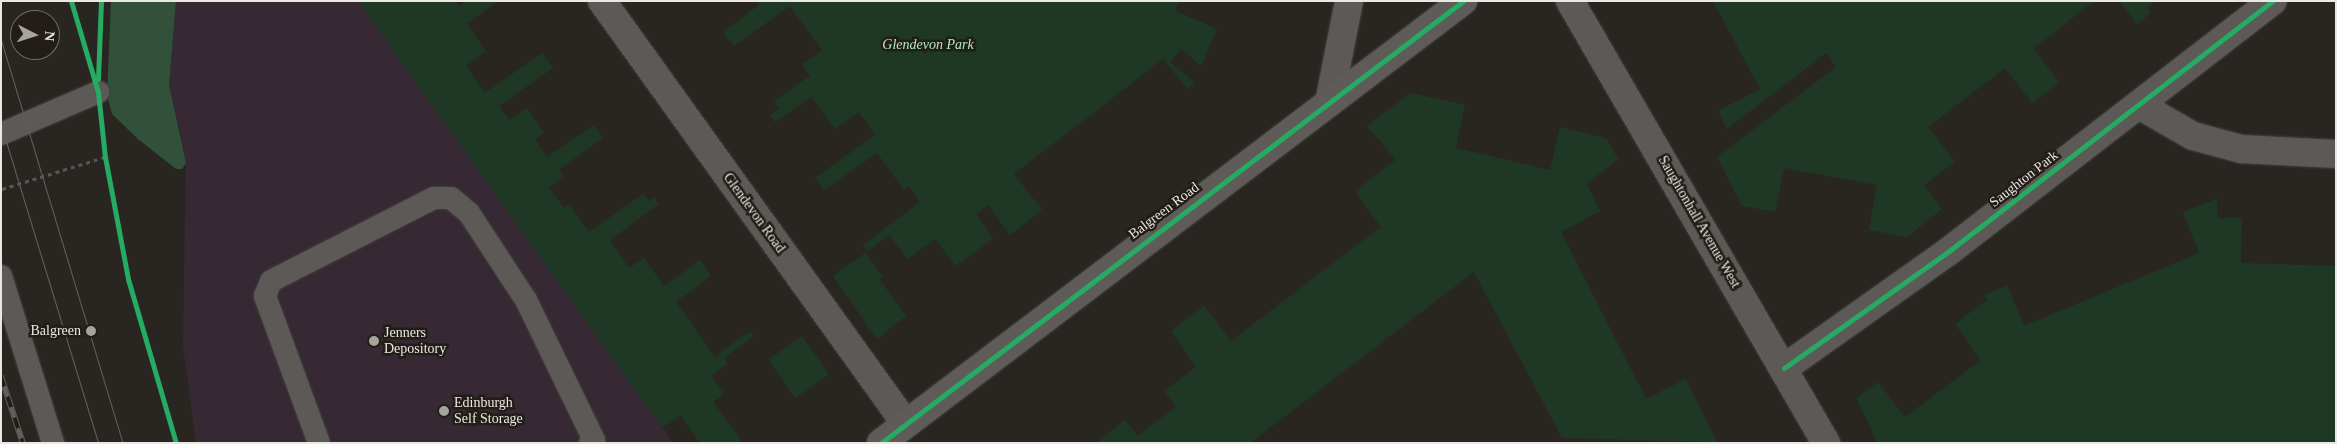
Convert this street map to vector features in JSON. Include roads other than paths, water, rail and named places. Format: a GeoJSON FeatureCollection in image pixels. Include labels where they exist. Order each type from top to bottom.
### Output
{"type":"FeatureCollection","features":[{"type":"Feature","properties":{"kind":"street","name":"Glendevon Road"},"geometry":{"type":"LineString","coordinates":[[602,1],[906,424]]}},
{"type":"Feature","properties":{"kind":"street"},"geometry":{"type":"LineString","coordinates":[[1329,104],[1349,1]]}},
{"type":"Feature","properties":{"kind":"street","name":"Balgreen Road"},"geometry":{"type":"LineString","coordinates":[[881,443],[1201,197],[1329,104],[1463,1]]}},
{"type":"Feature","properties":{"kind":"street","name":"Saughtonhall Avenue West"},"geometry":{"type":"LineString","coordinates":[[1570,1],[1826,443]]}},
{"type":"Feature","properties":{"kind":"street","name":"Saughton Park"},"geometry":{"type":"LineString","coordinates":[[1784,368],[1949,251],[2273,1]]}},
{"type":"Feature","properties":{"kind":"street"},"geometry":{"type":"LineString","coordinates":[[2139,105],[2193,136],[2241,149],[2336,154]]}},
{"type":"Feature","properties":{"kind":"lane"},"geometry":{"type":"LineString","coordinates":[[1,134],[98,92]]}},
{"type":"Feature","properties":{"kind":"lane"},"geometry":{"type":"LineString","coordinates":[[320,443],[265,296],[271,281],[434,198],[450,198],[469,213],[526,300],[594,440],[590,443]]}},
{"type":"Feature","properties":{"kind":"lane"},"geometry":{"type":"LineString","coordinates":[[1,276],[53,443]]}},
{"type":"Feature","properties":{"kind":"tram line"},"geometry":{"type":"LineString","coordinates":[[1,40],[123,443]]}},
{"type":"Feature","properties":{"kind":"tram line"},"geometry":{"type":"LineString","coordinates":[[1,125],[98,443]]}},
{"type":"Feature","properties":{"kind":"railway"},"geometry":{"type":"LineString","coordinates":[[1,376],[23,443]]}},
{"type":"Feature","properties":{"kind":"place","name":"Balgreen"},"geometry":{"type":"Point","coordinates":[91,331]}},
{"type":"Feature","properties":{"kind":"place","name":"Jenners Depository"},"geometry":{"type":"Point","coordinates":[374,341]}},
{"type":"Feature","properties":{"kind":"place","name":"Edinburgh Self Storage"},"geometry":{"type":"Point","coordinates":[444,411]}},
{"type":"Feature","properties":{"kind":"park label","name":"Glendevon Park"},"geometry":{"type":"Point","coordinates":[928,45]}}]}
